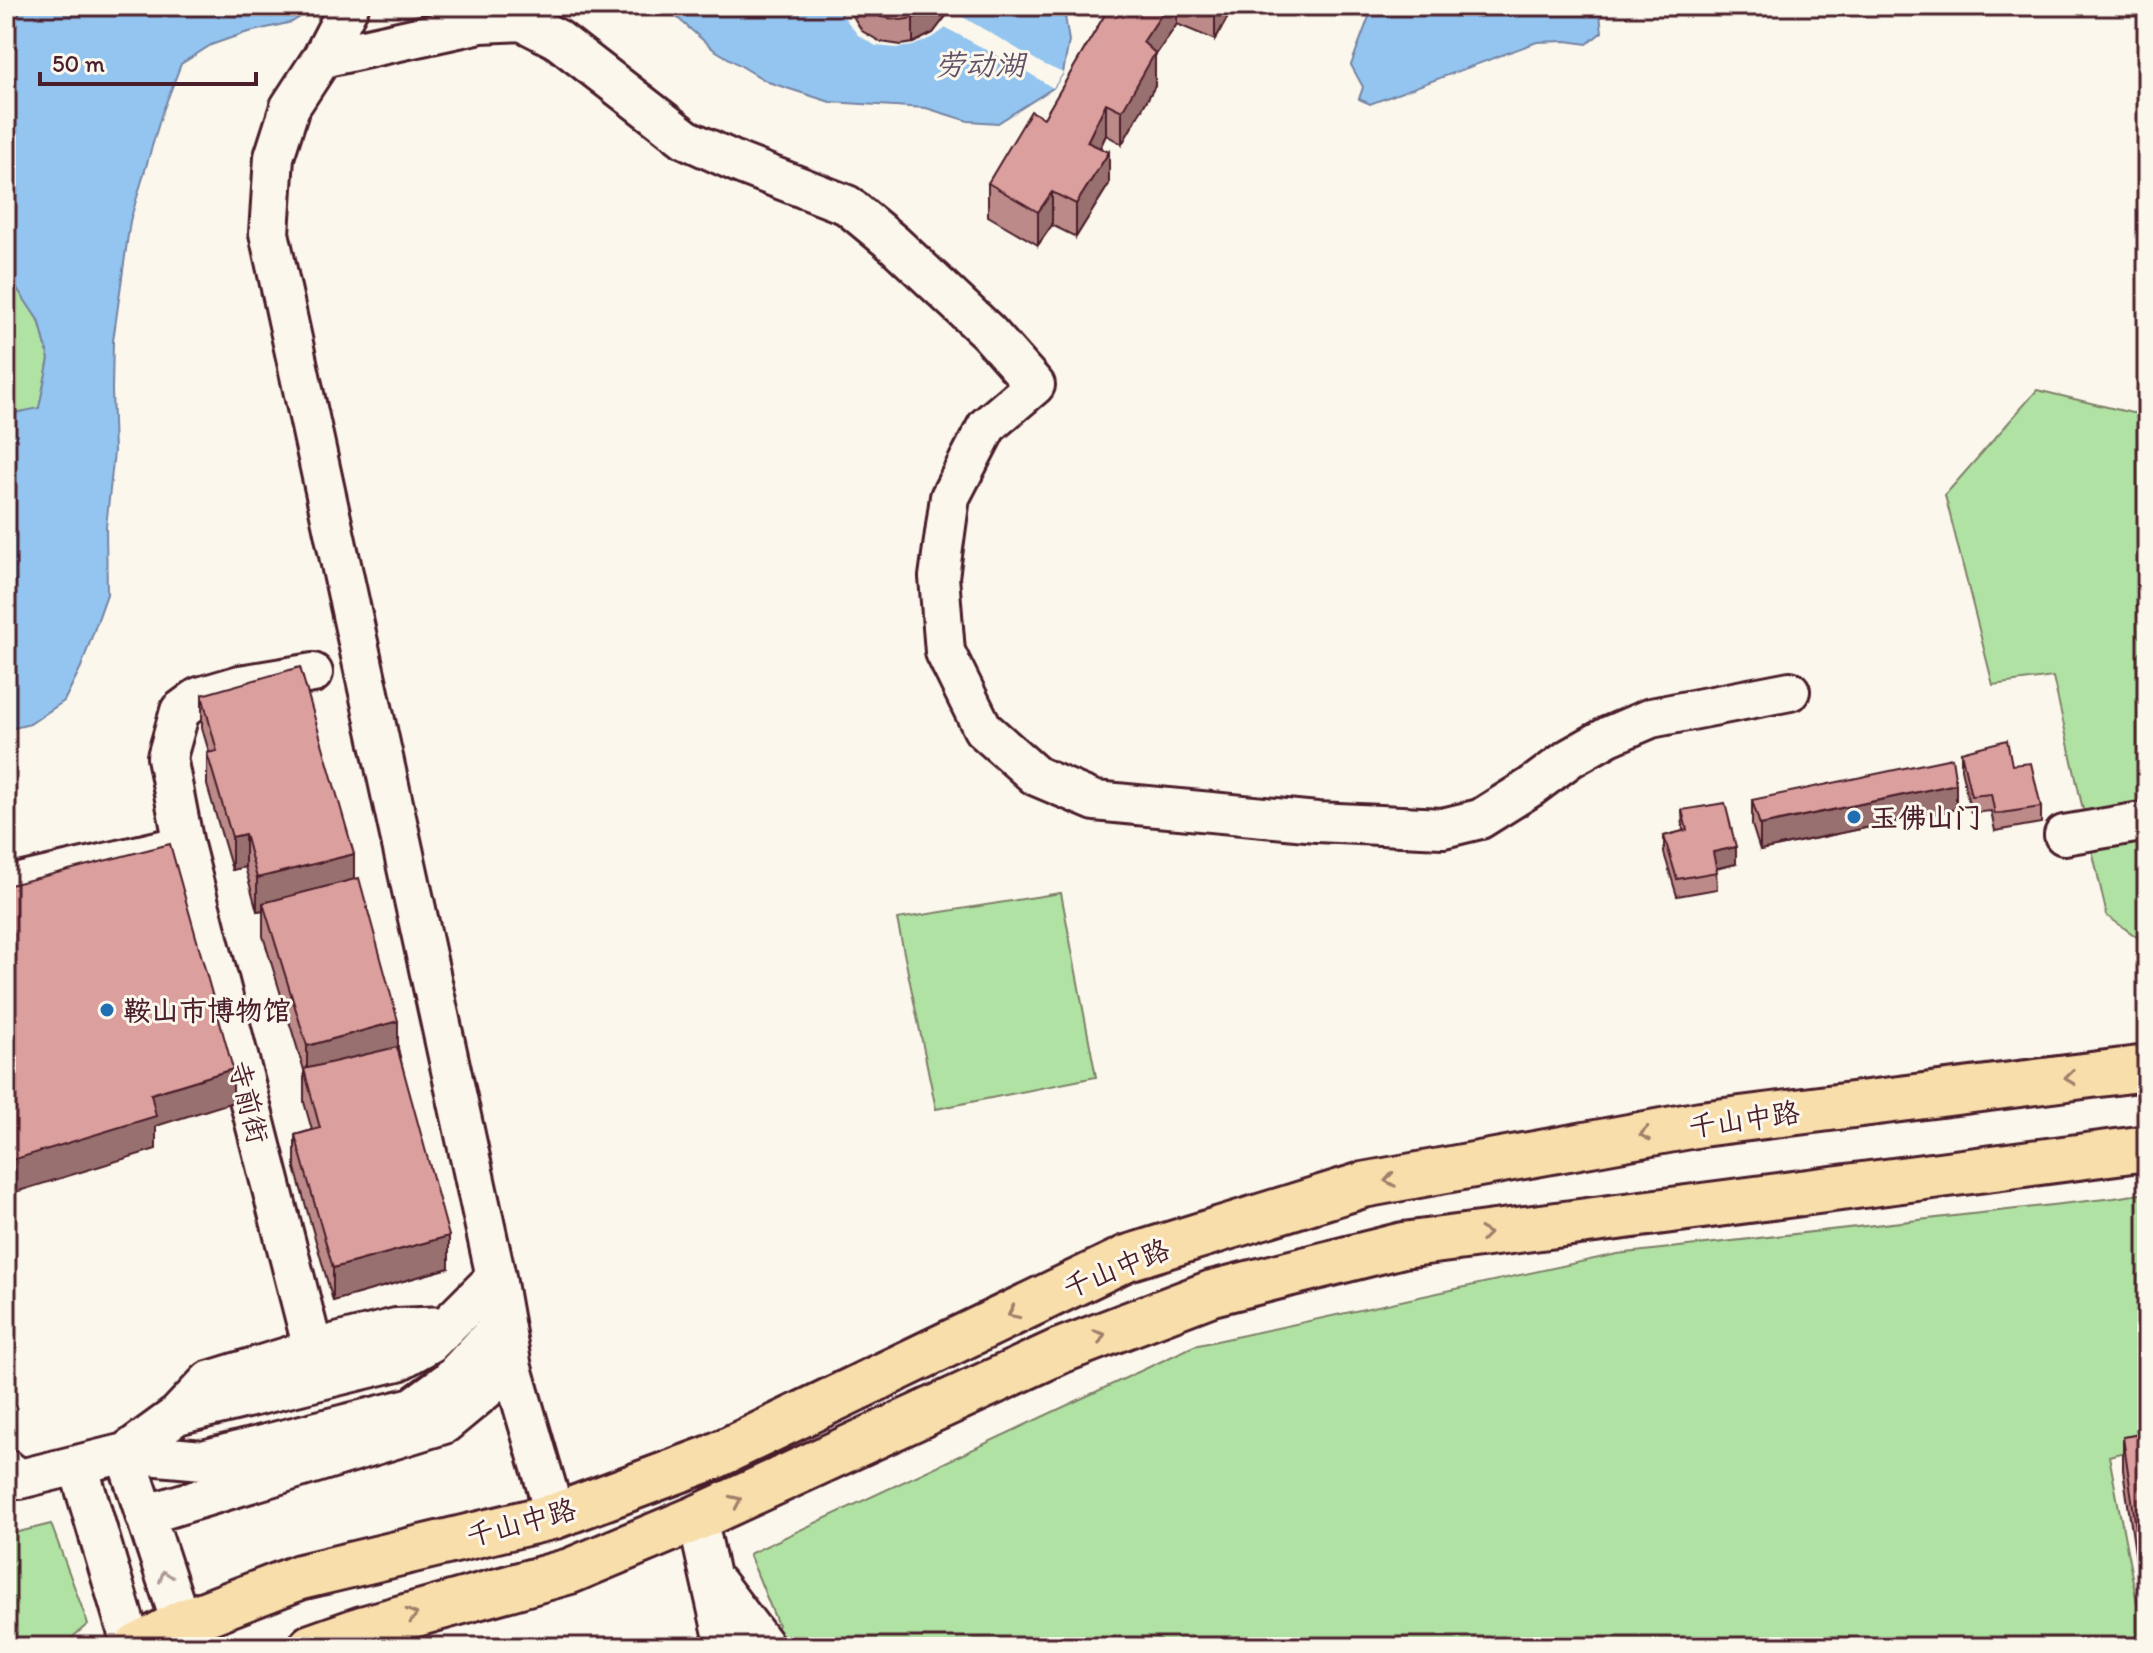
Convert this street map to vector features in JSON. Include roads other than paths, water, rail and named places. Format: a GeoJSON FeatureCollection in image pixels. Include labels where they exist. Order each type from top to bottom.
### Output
{"type":"FeatureCollection","features":[{"type":"Feature","properties":{"kind":"main road","name":"千山中路"},"geometry":{"type":"LineString","coordinates":[[134,1647],[188,1635],[300,1577],[555,1516],[711,1458],[1127,1258],[1363,1185],[1701,1124],[2147,1068]]}},
{"type":"Feature","properties":{"kind":"main road","name":"千山中路"},"geometry":{"type":"LineString","coordinates":[[311,1647],[362,1629],[570,1571],[697,1518],[1060,1351],[1212,1293],[1403,1245],[2147,1148]]}},
{"type":"Feature","properties":{"kind":"street"},"geometry":{"type":"LineString","coordinates":[[349,6],[322,58],[290,107],[274,157],[269,233],[496,1277],[512,1368],[555,1516]]}},
{"type":"Feature","properties":{"kind":"street"},"geometry":{"type":"LineString","coordinates":[[322,58],[481,23],[522,21],[557,39],[686,139],[847,205],[894,244],[988,332],[1035,385],[987,426],[950,497],[939,577],[945,652],[983,729],[1036,776],[1095,801],[1317,822],[1443,828],[1480,819],[1570,758],[1609,736],[1651,718],[1790,691]]}},
{"type":"Feature","properties":{"kind":"street","name":"寺前街"},"geometry":{"type":"LineString","coordinates":[[313,673],[240,685],[199,697],[180,711],[167,757],[184,845],[335,1426]]}},
{"type":"Feature","properties":{"kind":"street"},"geometry":{"type":"LineString","coordinates":[[2064,835],[2147,821]]}},
{"type":"Feature","properties":{"kind":"street"},"geometry":{"type":"LineString","coordinates":[[6,886],[184,845]]}},
{"type":"Feature","properties":{"kind":"street"},"geometry":{"type":"LineString","coordinates":[[125,1453],[177,1415],[209,1381],[317,1365],[396,1328],[446,1326],[496,1277]]}},
{"type":"Feature","properties":{"kind":"street"},"geometry":{"type":"LineString","coordinates":[[6,1469],[20,1479],[125,1453],[203,1460],[413,1407],[450,1380],[504,1322]]}},
{"type":"Feature","properties":{"kind":"street"},"geometry":{"type":"LineString","coordinates":[[145,1515],[444,1424],[512,1368]]}},
{"type":"Feature","properties":{"kind":"street"},"geometry":{"type":"LineString","coordinates":[[125,1453],[188,1635]]}},
{"type":"Feature","properties":{"kind":"street"},"geometry":{"type":"LineString","coordinates":[[78,1465],[134,1647]]}},
{"type":"Feature","properties":{"kind":"street"},"geometry":{"type":"LineString","coordinates":[[697,1518],[726,1647]]}},
{"type":"Feature","properties":{"kind":"street"},"geometry":{"type":"LineString","coordinates":[[710,1576],[765,1647]]}},
{"type":"Feature","properties":{"kind":"water"},"geometry":{"type":"Polygon","coordinates":[[[23,6],[317,6],[292,22],[211,45],[181,64],[161,116],[130,221],[113,341],[114,452],[106,527],[107,594],[81,667],[64,701],[30,724],[6,730],[6,415],[39,408],[49,359],[40,323],[6,272],[6,27],[14,24],[23,6]]]}},
{"type":"Feature","properties":{"kind":"water","name":"劳动湖"},"geometry":{"type":"Polygon","coordinates":[[[664,6],[1059,6],[1065,16],[1069,41],[1063,73],[1053,88],[998,123],[968,121],[926,108],[830,102],[768,82],[713,49],[664,6]]]}},
{"type":"Feature","properties":{"kind":"water"},"geometry":{"type":"Polygon","coordinates":[[[1373,6],[1592,6],[1600,14],[1602,32],[1587,44],[1537,42],[1370,104],[1359,99],[1363,87],[1351,65],[1373,6]]]}},
{"type":"Feature","properties":{"kind":"place","name":"玉佛山门"},"geometry":{"type":"Point","coordinates":[1854,817]}},
{"type":"Feature","properties":{"kind":"place","name":"鞍山市博物馆"},"geometry":{"type":"Point","coordinates":[107,1010]}}]}
